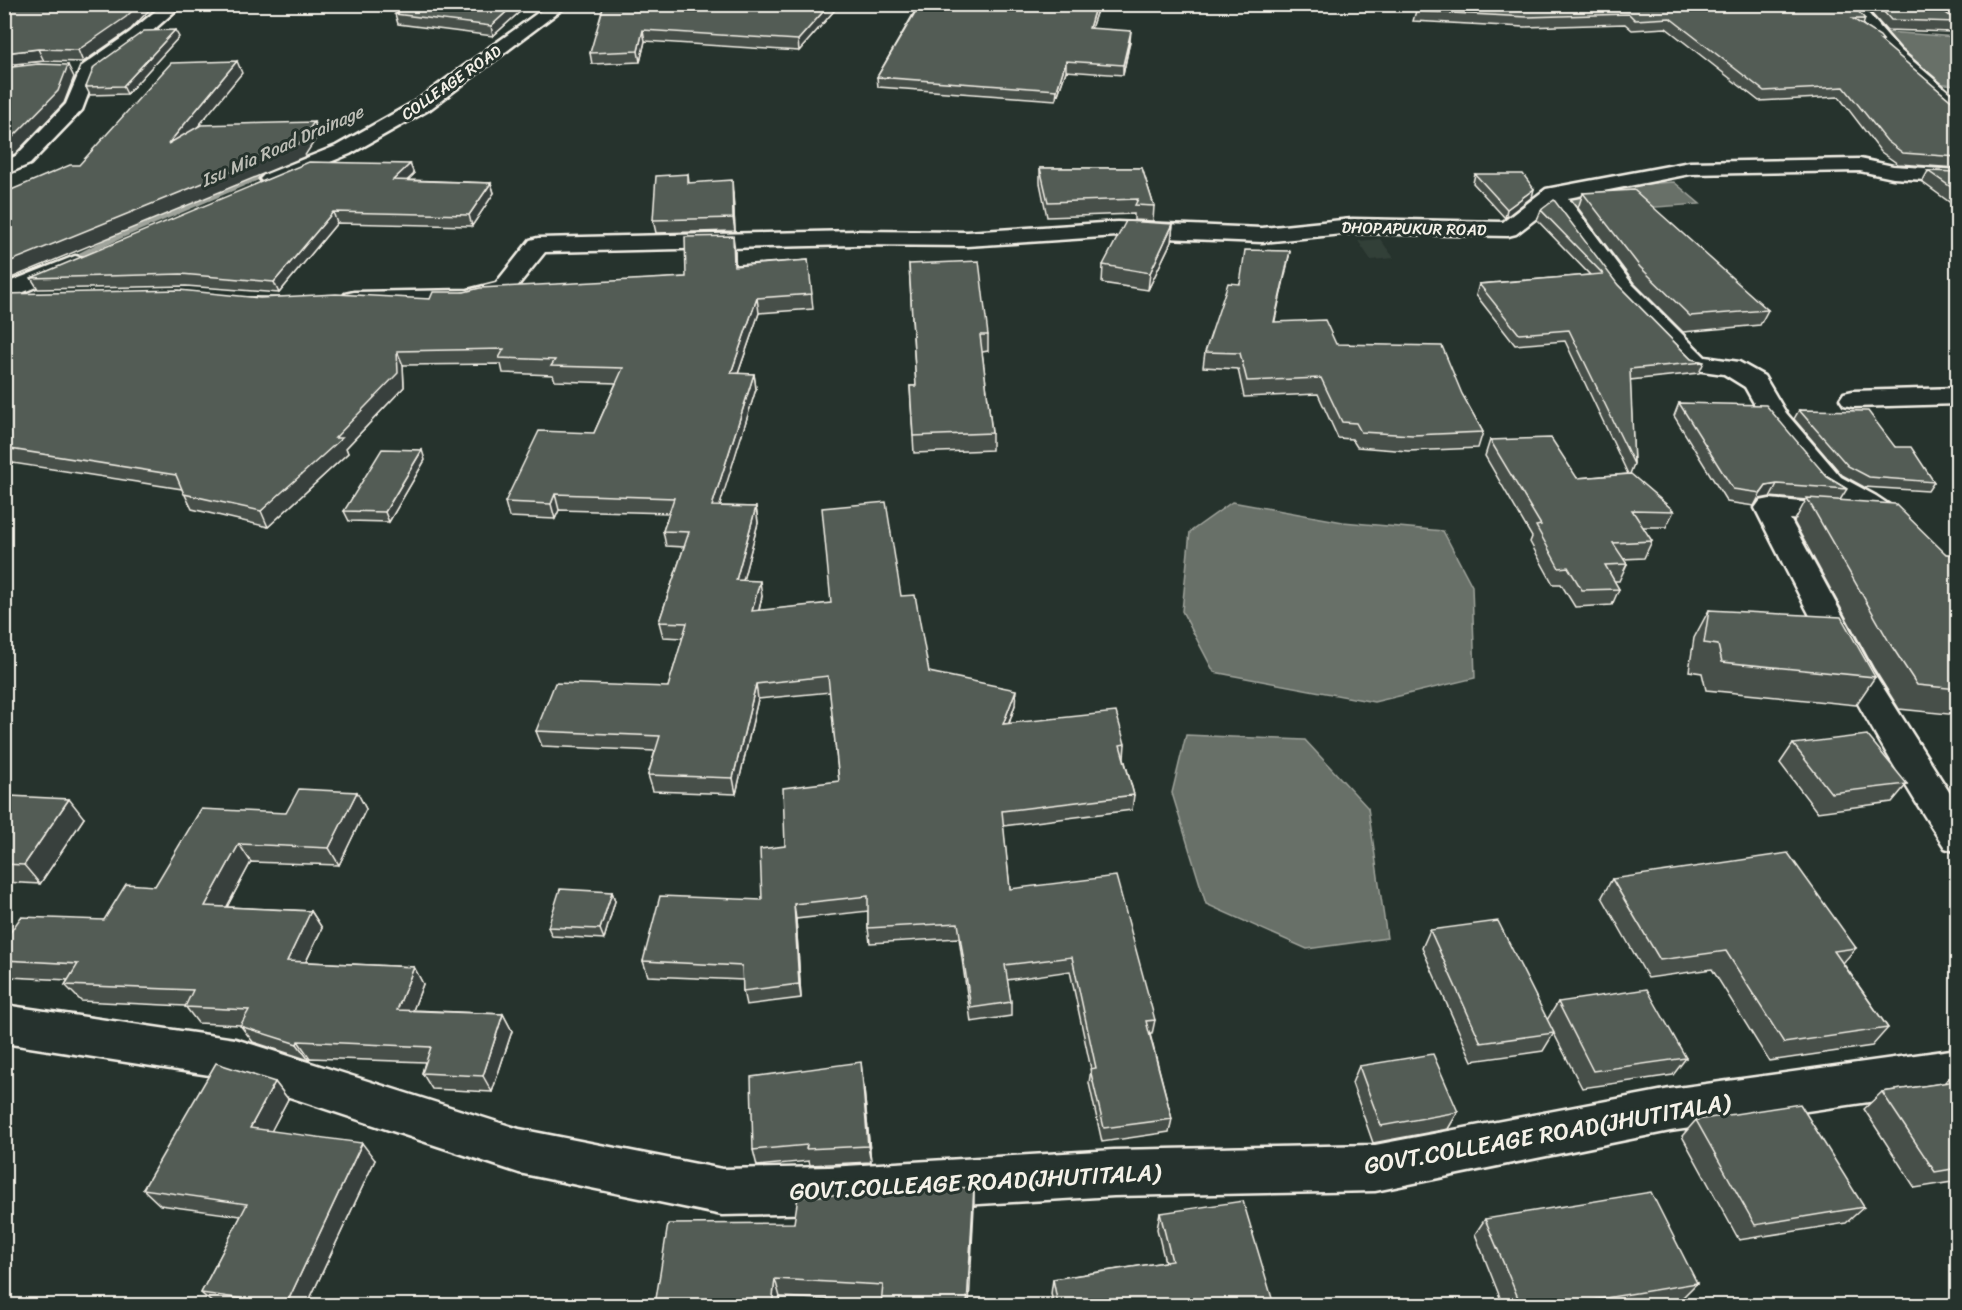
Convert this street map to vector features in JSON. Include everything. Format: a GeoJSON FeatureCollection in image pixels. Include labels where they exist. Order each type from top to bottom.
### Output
{"type":"FeatureCollection","features":[{"type":"Feature","properties":{"kind":"street"},"geometry":{"type":"LineString","coordinates":[[4,169],[23,160],[75,106],[88,70],[135,37],[175,4]]}},
{"type":"Feature","properties":{"kind":"street","name":"COLLEAGE ROAD"},"geometry":{"type":"LineString","coordinates":[[257,184],[343,150],[423,105],[561,4]]}},
{"type":"Feature","properties":{"kind":"street"},"geometry":{"type":"LineString","coordinates":[[1850,4],[1894,54],[1958,110]]}},
{"type":"Feature","properties":{"kind":"street"},"geometry":{"type":"LineString","coordinates":[[66,69],[88,70]]}},
{"type":"Feature","properties":{"kind":"street","name":"DHOPAPUKUR ROAD"},"geometry":{"type":"LineString","coordinates":[[338,300],[468,297],[504,288],[538,245],[856,238],[967,239],[1117,229],[1262,235],[1352,226],[1508,229],[1554,194],[1690,168],[1860,165],[1893,172],[1958,176]]}},
{"type":"Feature","properties":{"kind":"street"},"geometry":{"type":"LineString","coordinates":[[1554,194],[1624,289],[1697,364],[1730,367],[1755,382],[1775,417],[1831,483],[1866,502],[1887,517],[1770,508],[1815,599],[1920,781],[1958,837]]}},
{"type":"Feature","properties":{"kind":"street"},"geometry":{"type":"LineString","coordinates":[[4,293],[93,255]]}},
{"type":"Feature","properties":{"kind":"street"},"geometry":{"type":"LineString","coordinates":[[4,300],[46,299]]}},
{"type":"Feature","properties":{"kind":"street"},"geometry":{"type":"LineString","coordinates":[[1853,399],[1958,396]]}},
{"type":"Feature","properties":{"kind":"street","name":"GOVT.COLLEAGE ROAD(JHUTITALA)"},"geometry":{"type":"LineString","coordinates":[[4,1024],[236,1059],[519,1151],[722,1192],[829,1190],[1114,1173],[1374,1168],[1670,1110],[1958,1069]]}},
{"type":"Feature","properties":{"kind":"shaded area"},"geometry":{"type":"Polygon","coordinates":[[[1886,32],[1957,37],[1957,85],[1920,82],[1886,32]]]}},
{"type":"Feature","properties":{"kind":"shaded area"},"geometry":{"type":"Polygon","coordinates":[[[1674,182],[1700,204],[1571,213],[1548,190],[1674,182]]]}},
{"type":"Feature","properties":{"kind":"shaded area"},"geometry":{"type":"Polygon","coordinates":[[[1380,239],[1394,258],[1371,260],[1358,241],[1380,239]]]}},
{"type":"Feature","properties":{"kind":"shaded area"},"geometry":{"type":"Polygon","coordinates":[[[1232,502],[1343,522],[1443,531],[1472,586],[1475,678],[1374,702],[1214,672],[1182,611],[1190,532],[1232,502]]]}},
{"type":"Feature","properties":{"kind":"shaded area"},"geometry":{"type":"Polygon","coordinates":[[[1186,735],[1305,740],[1368,808],[1387,938],[1307,949],[1206,904],[1172,793],[1186,735]]]}},
{"type":"Feature","properties":{"kind":"building"},"geometry":{"type":"Polygon","coordinates":[[[18,4],[139,4],[126,17],[78,50],[38,49],[4,53],[4,15],[18,4]]]}},
{"type":"Feature","properties":{"kind":"building"},"geometry":{"type":"Polygon","coordinates":[[[411,4],[515,4],[491,26],[395,14],[411,4]]]}},
{"type":"Feature","properties":{"kind":"building"},"geometry":{"type":"Polygon","coordinates":[[[607,4],[830,4],[798,40],[643,30],[638,51],[590,53],[603,8],[607,4]]]}},
{"type":"Feature","properties":{"kind":"building"},"geometry":{"type":"Polygon","coordinates":[[[920,4],[1096,4],[1089,28],[1131,31],[1123,65],[1066,61],[1057,90],[877,77],[920,4]]]}},
{"type":"Feature","properties":{"kind":"building"},"geometry":{"type":"Polygon","coordinates":[[[1426,4],[1852,4],[1865,19],[1853,19],[1880,36],[1883,40],[1880,40],[1958,105],[1958,157],[1903,153],[1887,141],[1844,87],[1764,91],[1670,18],[1635,20],[1629,14],[1527,17],[1416,11],[1426,4]]]}},
{"type":"Feature","properties":{"kind":"building"},"geometry":{"type":"Polygon","coordinates":[[[1877,4],[1935,4],[1957,22],[1891,20],[1877,4]]]}},
{"type":"Feature","properties":{"kind":"building"},"geometry":{"type":"Polygon","coordinates":[[[175,30],[123,86],[86,87],[94,67],[144,31],[175,30]]]}},
{"type":"Feature","properties":{"kind":"building"},"geometry":{"type":"Polygon","coordinates":[[[237,61],[168,144],[201,125],[314,122],[299,144],[4,264],[4,193],[70,165],[79,165],[171,63],[237,61]]]}},
{"type":"Feature","properties":{"kind":"building"},"geometry":{"type":"Polygon","coordinates":[[[38,64],[68,65],[58,91],[8,142],[4,143],[4,68],[38,64]]]}},
{"type":"Feature","properties":{"kind":"building"},"geometry":{"type":"Polygon","coordinates":[[[309,162],[410,164],[393,180],[491,183],[469,215],[333,212],[274,282],[181,274],[31,278],[309,162]]]}},
{"type":"Feature","properties":{"kind":"building"},"geometry":{"type":"Polygon","coordinates":[[[1040,168],[1142,168],[1154,206],[1135,205],[1138,199],[1048,202],[1040,168]]]}},
{"type":"Feature","properties":{"kind":"building"},"geometry":{"type":"Polygon","coordinates":[[[1928,171],[1958,172],[1958,192],[1928,171]]]}},
{"type":"Feature","properties":{"kind":"building"},"geometry":{"type":"Polygon","coordinates":[[[688,174],[688,183],[732,180],[733,218],[653,220],[656,176],[688,174]]]}},
{"type":"Feature","properties":{"kind":"building"},"geometry":{"type":"Polygon","coordinates":[[[1475,174],[1523,174],[1534,189],[1507,209],[1475,174]]]}},
{"type":"Feature","properties":{"kind":"building"},"geometry":{"type":"Polygon","coordinates":[[[1634,190],[1768,310],[1690,316],[1640,267],[1583,193],[1634,190]]]}},
{"type":"Feature","properties":{"kind":"building"},"geometry":{"type":"Polygon","coordinates":[[[1554,200],[1618,285],[1691,359],[1704,362],[1630,369],[1634,464],[1569,330],[1519,334],[1479,284],[1603,274],[1541,210],[1554,200]]]}},
{"type":"Feature","properties":{"kind":"building"},"geometry":{"type":"Polygon","coordinates":[[[1126,221],[1173,224],[1150,273],[1103,265],[1126,221]]]}},
{"type":"Feature","properties":{"kind":"building"},"geometry":{"type":"Polygon","coordinates":[[[733,236],[734,266],[808,260],[812,294],[757,298],[731,373],[754,374],[712,506],[756,507],[736,580],[760,581],[752,611],[831,603],[822,508],[886,502],[901,596],[915,595],[929,672],[1016,690],[1003,724],[1116,712],[1125,744],[1120,745],[1134,795],[1002,811],[1010,889],[1116,876],[1155,1020],[1146,1021],[1172,1119],[1104,1128],[1090,1069],[1096,1068],[1072,957],[1005,965],[1011,1002],[971,1008],[958,923],[868,928],[868,896],[794,904],[799,984],[743,991],[742,966],[643,961],[660,896],[762,900],[760,849],[785,846],[783,788],[839,781],[828,676],[756,684],[733,778],[648,775],[660,736],[536,731],[555,683],[668,687],[687,623],[659,622],[689,532],[663,531],[674,498],[555,494],[551,504],[505,502],[539,431],[594,433],[623,368],[551,366],[555,360],[499,358],[504,349],[397,351],[398,373],[335,438],[342,438],[261,511],[184,494],[176,475],[4,448],[4,294],[179,290],[260,298],[336,294],[430,299],[433,292],[464,292],[480,288],[686,277],[685,237],[733,236]]]}},
{"type":"Feature","properties":{"kind":"building"},"geometry":{"type":"Polygon","coordinates":[[[1245,250],[1290,251],[1274,322],[1325,320],[1336,344],[1442,346],[1462,394],[1483,432],[1413,435],[1361,432],[1356,423],[1342,422],[1321,378],[1247,381],[1240,353],[1205,352],[1228,283],[1240,284],[1245,250]]]}},
{"type":"Feature","properties":{"kind":"building"},"geometry":{"type":"Polygon","coordinates":[[[979,261],[988,335],[980,335],[992,433],[913,436],[910,386],[916,386],[909,264],[979,261]]]}},
{"type":"Feature","properties":{"kind":"building"},"geometry":{"type":"Polygon","coordinates":[[[1679,403],[1766,405],[1827,477],[1847,489],[1777,484],[1766,486],[1761,493],[1733,489],[1679,403]]]}},
{"type":"Feature","properties":{"kind":"building"},"geometry":{"type":"Polygon","coordinates":[[[1799,410],[1868,411],[1895,447],[1911,447],[1934,482],[1869,477],[1848,466],[1799,410]]]}},
{"type":"Feature","properties":{"kind":"building"},"geometry":{"type":"Polygon","coordinates":[[[1551,438],[1577,478],[1631,474],[1674,511],[1632,510],[1652,541],[1613,543],[1627,564],[1605,565],[1619,589],[1582,590],[1568,567],[1559,568],[1536,526],[1541,525],[1490,440],[1551,438]]]}},
{"type":"Feature","properties":{"kind":"building"},"geometry":{"type":"Polygon","coordinates":[[[382,449],[422,450],[385,512],[344,511],[382,449]]]}},
{"type":"Feature","properties":{"kind":"building"},"geometry":{"type":"Polygon","coordinates":[[[1807,498],[1895,504],[1946,554],[1958,555],[1958,689],[1917,685],[1891,645],[1807,498]]]}},
{"type":"Feature","properties":{"kind":"building"},"geometry":{"type":"Polygon","coordinates":[[[1709,610],[1841,617],[1875,677],[1722,662],[1718,645],[1704,643],[1709,610]]]}},
{"type":"Feature","properties":{"kind":"building"},"geometry":{"type":"Polygon","coordinates":[[[1867,735],[1907,784],[1831,793],[1793,744],[1867,735]]]}},
{"type":"Feature","properties":{"kind":"building"},"geometry":{"type":"Polygon","coordinates":[[[299,789],[357,792],[329,848],[239,844],[205,906],[311,911],[287,961],[414,967],[397,1010],[503,1014],[483,1076],[422,1073],[431,1047],[298,1041],[297,1044],[240,1026],[249,1010],[185,1007],[193,990],[65,985],[78,964],[4,960],[4,941],[21,917],[104,920],[126,884],[155,886],[201,809],[286,813],[299,789]]]}},
{"type":"Feature","properties":{"kind":"building"},"geometry":{"type":"Polygon","coordinates":[[[10,796],[69,799],[24,865],[4,864],[4,804],[10,796]]]}},
{"type":"Feature","properties":{"kind":"building"},"geometry":{"type":"Polygon","coordinates":[[[1788,853],[1856,948],[1834,951],[1888,1028],[1784,1043],[1726,951],[1660,960],[1612,879],[1788,853]]]}},
{"type":"Feature","properties":{"kind":"building"},"geometry":{"type":"Polygon","coordinates":[[[560,889],[612,892],[600,929],[548,927],[560,889]]]}},
{"type":"Feature","properties":{"kind":"building"},"geometry":{"type":"Polygon","coordinates":[[[1498,921],[1554,1033],[1481,1043],[1430,930],[1498,921]]]}},
{"type":"Feature","properties":{"kind":"building"},"geometry":{"type":"Polygon","coordinates":[[[1647,989],[1686,1058],[1593,1071],[1558,1002],[1647,989]]]}},
{"type":"Feature","properties":{"kind":"building"},"geometry":{"type":"Polygon","coordinates":[[[1433,1054],[1458,1112],[1381,1126],[1359,1066],[1433,1054]]]}},
{"type":"Feature","properties":{"kind":"building"},"geometry":{"type":"Polygon","coordinates":[[[861,1062],[868,1146],[806,1149],[807,1145],[753,1150],[751,1077],[861,1062]]]}},
{"type":"Feature","properties":{"kind":"building"},"geometry":{"type":"Polygon","coordinates":[[[216,1063],[275,1082],[250,1128],[362,1143],[286,1305],[201,1293],[247,1204],[143,1189],[216,1063]]]}},
{"type":"Feature","properties":{"kind":"building"},"geometry":{"type":"Polygon","coordinates":[[[1958,1077],[1958,1168],[1935,1172],[1882,1092],[1950,1082],[1949,1078],[1958,1077]]]}},
{"type":"Feature","properties":{"kind":"building"},"geometry":{"type":"Polygon","coordinates":[[[1800,1104],[1864,1207],[1755,1225],[1696,1120],[1800,1104]]]}},
{"type":"Feature","properties":{"kind":"building"},"geometry":{"type":"Polygon","coordinates":[[[974,1187],[967,1305],[881,1305],[883,1285],[775,1279],[772,1305],[655,1305],[668,1224],[794,1223],[798,1197],[974,1187]]]}},
{"type":"Feature","properties":{"kind":"building"},"geometry":{"type":"Polygon","coordinates":[[[1651,1192],[1697,1283],[1563,1305],[1521,1305],[1485,1219],[1651,1192]]]}},
{"type":"Feature","properties":{"kind":"building"},"geometry":{"type":"Polygon","coordinates":[[[1243,1201],[1274,1305],[1058,1305],[1053,1279],[1172,1261],[1160,1213],[1243,1201]]]}},
{"type":"Feature","properties":{"kind":"waterway","name":"Isu Mia Road Drainage"},"geometry":{"type":"LineString","coordinates":[[474,62],[490,46],[519,28]]}},
{"type":"Feature","properties":{"kind":"waterway","name":"Isu Mia Road Drainage"},"geometry":{"type":"LineString","coordinates":[[63,263],[241,183],[278,170]]}}]}
